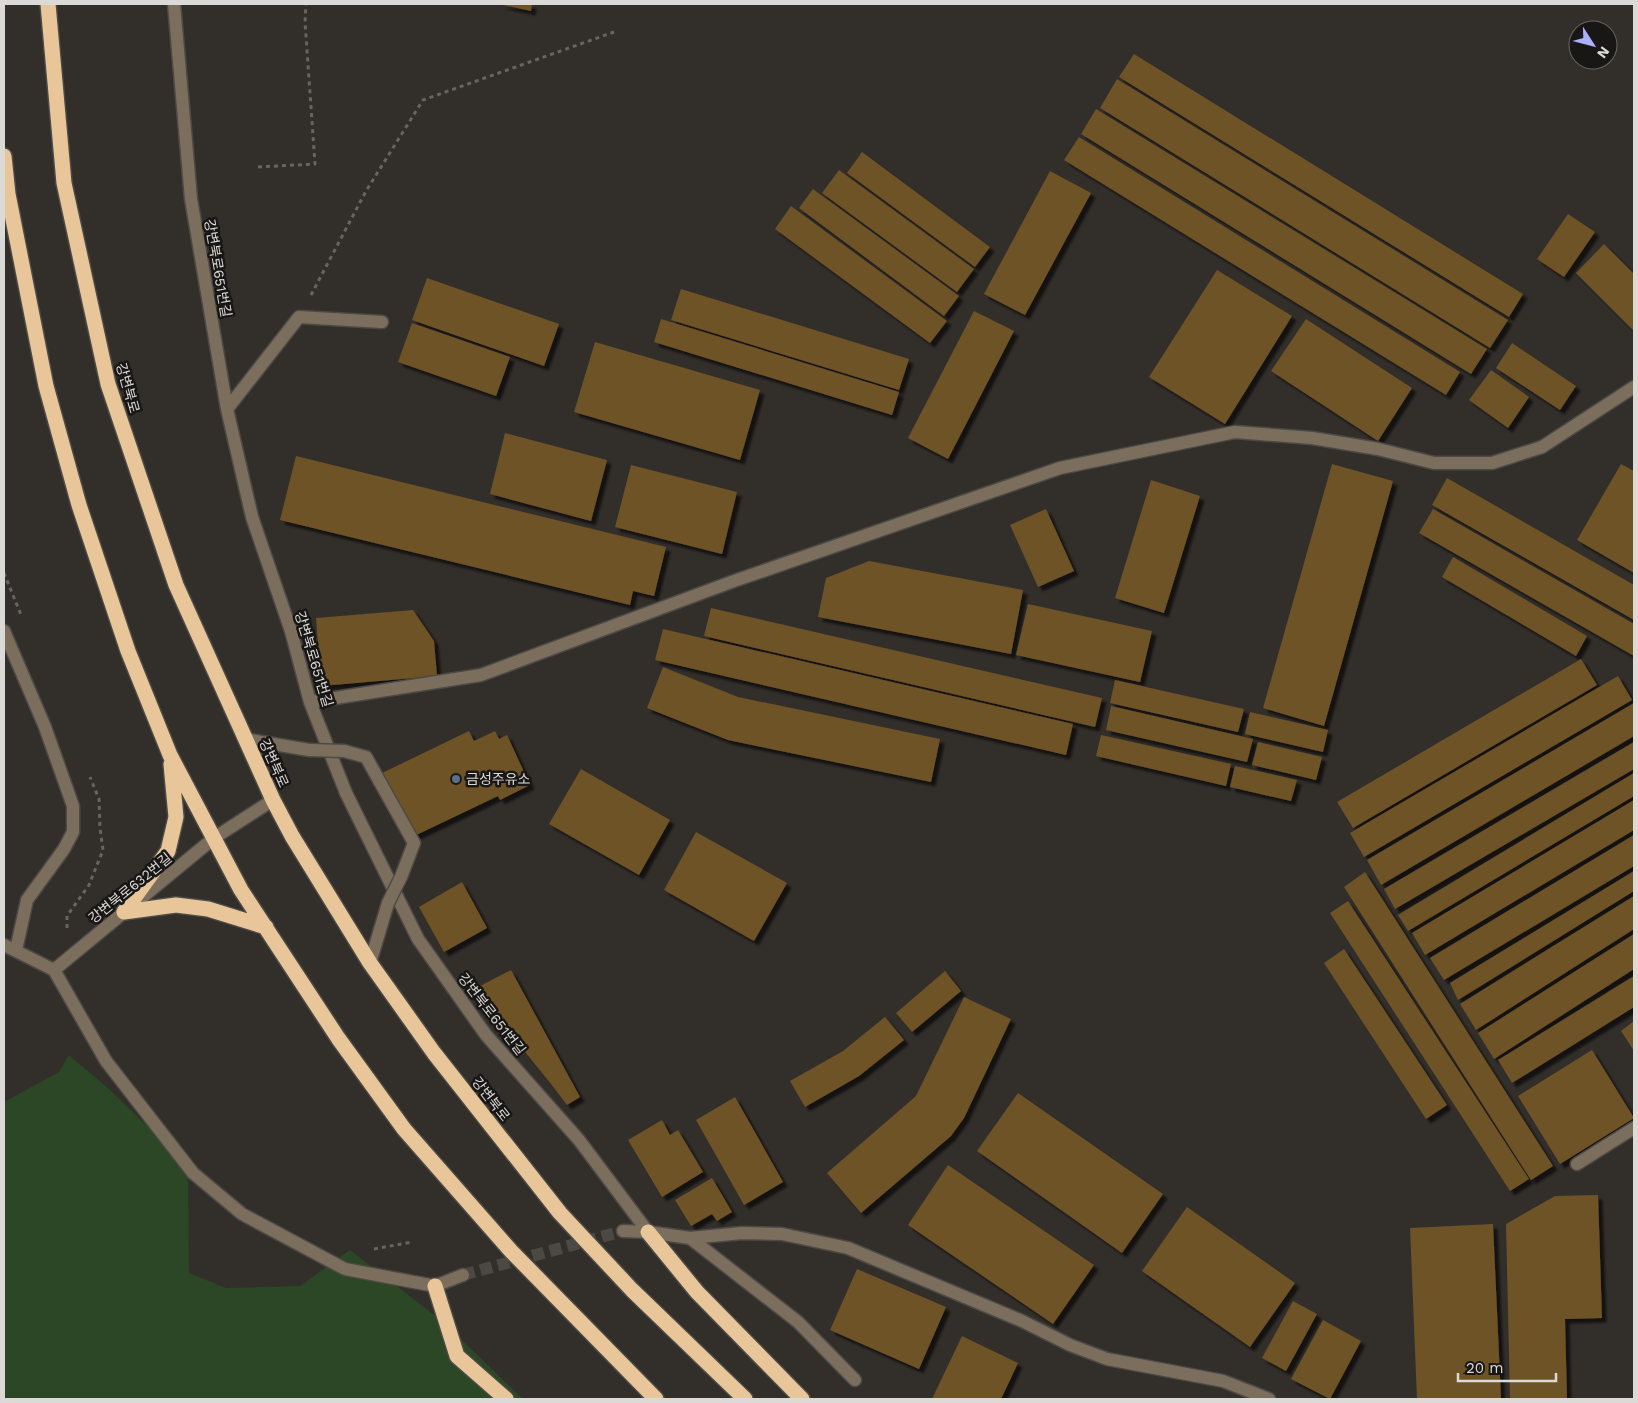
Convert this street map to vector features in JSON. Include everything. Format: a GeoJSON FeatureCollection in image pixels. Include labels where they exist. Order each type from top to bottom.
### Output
{"type":"FeatureCollection","features":[{"type":"Feature","properties":{"kind":"highway","name":"강변북로"},"geometry":{"type":"LineString","coordinates":[[48,4],[64,183],[108,384],[176,585],[273,800],[292,836],[370,963],[434,1053],[560,1213],[632,1290],[745,1399]]}},
{"type":"Feature","properties":{"kind":"highway"},"geometry":{"type":"LineString","coordinates":[[4,156],[8,194],[46,386],[79,505],[128,651],[170,755],[241,890],[338,1038],[404,1129],[511,1251],[656,1399]]}},
{"type":"Feature","properties":{"kind":"highway"},"geometry":{"type":"LineString","coordinates":[[124,912],[168,851],[176,817],[170,755]]}},
{"type":"Feature","properties":{"kind":"highway"},"geometry":{"type":"LineString","coordinates":[[124,912],[176,905],[208,909],[266,928]]}},
{"type":"Feature","properties":{"kind":"highway"},"geometry":{"type":"LineString","coordinates":[[648,1232],[697,1292],[802,1399]]}},
{"type":"Feature","properties":{"kind":"highway"},"geometry":{"type":"LineString","coordinates":[[435,1286],[457,1356],[506,1399]]}},
{"type":"Feature","properties":{"kind":"street","name":"강변북로651번길"},"geometry":{"type":"LineString","coordinates":[[174,4],[191,199],[226,410],[252,517],[291,631],[310,702],[346,793],[418,939],[486,1035],[578,1140],[648,1232]]}},
{"type":"Feature","properties":{"kind":"street"},"geometry":{"type":"LineString","coordinates":[[226,410],[299,317],[382,322]]}},
{"type":"Feature","properties":{"kind":"street"},"geometry":{"type":"LineString","coordinates":[[310,702],[481,675],[734,581],[1060,468],[1235,432],[1312,438],[1378,449],[1434,463],[1492,463],[1542,448],[1634,387]]}},
{"type":"Feature","properties":{"kind":"street"},"geometry":{"type":"LineString","coordinates":[[4,631],[45,726],[73,806],[74,832],[27,900],[16,950]]}},
{"type":"Feature","properties":{"kind":"street"},"geometry":{"type":"LineString","coordinates":[[245,739],[309,750],[344,752],[366,757],[414,843],[402,877],[388,903],[370,963]]}},
{"type":"Feature","properties":{"kind":"street","name":"강변북로632번길"},"geometry":{"type":"LineString","coordinates":[[54,970],[214,838],[273,800]]}},
{"type":"Feature","properties":{"kind":"street"},"geometry":{"type":"LineString","coordinates":[[4,945],[54,970],[106,1061],[193,1173],[242,1214],[344,1269],[435,1286],[463,1275]]}},
{"type":"Feature","properties":{"kind":"street"},"geometry":{"type":"LineString","coordinates":[[1577,1164],[1634,1128]]}},
{"type":"Feature","properties":{"kind":"street"},"geometry":{"type":"LineString","coordinates":[[623,1231],[648,1232],[690,1238],[742,1234],[782,1234],[848,1248],[1022,1321],[1070,1346],[1107,1359],[1223,1381],[1269,1399]]}},
{"type":"Feature","properties":{"kind":"street"},"geometry":{"type":"LineString","coordinates":[[690,1238],[798,1322],[855,1380]]}},
{"type":"Feature","properties":{"kind":"path"},"geometry":{"type":"LineString","coordinates":[[258,167],[315,164],[305,22],[306,4]]}},
{"type":"Feature","properties":{"kind":"path"},"geometry":{"type":"LineString","coordinates":[[299,317],[366,191],[423,100],[614,32]]}},
{"type":"Feature","properties":{"kind":"path"},"geometry":{"type":"LineString","coordinates":[[4,573],[24,624]]}},
{"type":"Feature","properties":{"kind":"path"},"geometry":{"type":"LineString","coordinates":[[76,952],[66,939],[67,916],[89,885],[103,850],[99,799],[88,773]]}},
{"type":"Feature","properties":{"kind":"path"},"geometry":{"type":"LineString","coordinates":[[371,1250],[412,1242]]}},
{"type":"Feature","properties":{"kind":"green space"},"geometry":{"type":"Polygon","coordinates":[[[69,1055],[109,1089],[188,1166],[189,1273],[226,1288],[300,1286],[350,1250],[442,1321],[523,1399],[4,1399],[4,1102],[59,1072],[69,1055]]]}},
{"type":"Feature","properties":{"kind":"building"},"geometry":{"type":"Polygon","coordinates":[[[499,4],[532,4],[531,11],[499,4]]]}},
{"type":"Feature","properties":{"kind":"building"},"geometry":{"type":"Polygon","coordinates":[[[1134,54],[1523,294],[1509,317],[1119,77],[1134,54]]]}},
{"type":"Feature","properties":{"kind":"building"},"geometry":{"type":"Polygon","coordinates":[[[1117,79],[1508,320],[1490,348],[1100,108],[1117,79]]]}},
{"type":"Feature","properties":{"kind":"building"},"geometry":{"type":"Polygon","coordinates":[[[1096,109],[1487,349],[1471,374],[1081,134],[1096,109]]]}},
{"type":"Feature","properties":{"kind":"building"},"geometry":{"type":"Polygon","coordinates":[[[1079,137],[1460,372],[1446,395],[1064,160],[1079,137]]]}},
{"type":"Feature","properties":{"kind":"building"},"geometry":{"type":"Polygon","coordinates":[[[862,152],[990,247],[975,267],[847,173],[862,152]]]}},
{"type":"Feature","properties":{"kind":"building"},"geometry":{"type":"Polygon","coordinates":[[[839,170],[974,269],[957,292],[822,193],[839,170]]]}},
{"type":"Feature","properties":{"kind":"building"},"geometry":{"type":"Polygon","coordinates":[[[1050,171],[1091,193],[1025,315],[984,294],[1050,171]]]}},
{"type":"Feature","properties":{"kind":"building"},"geometry":{"type":"Polygon","coordinates":[[[813,189],[959,296],[944,316],[799,208],[813,189]]]}},
{"type":"Feature","properties":{"kind":"building"},"geometry":{"type":"Polygon","coordinates":[[[791,206],[947,321],[930,343],[775,229],[791,206]]]}},
{"type":"Feature","properties":{"kind":"building"},"geometry":{"type":"Polygon","coordinates":[[[1568,214],[1595,232],[1564,277],[1537,259],[1568,214]]]}},
{"type":"Feature","properties":{"kind":"building"},"geometry":{"type":"Polygon","coordinates":[[[1604,244],[1634,274],[1634,331],[1576,273],[1604,244]]]}},
{"type":"Feature","properties":{"kind":"building"},"geometry":{"type":"Polygon","coordinates":[[[1217,270],[1292,316],[1225,424],[1149,377],[1217,270]]]}},
{"type":"Feature","properties":{"kind":"building"},"geometry":{"type":"Polygon","coordinates":[[[427,278],[559,324],[544,366],[412,320],[427,278]]]}},
{"type":"Feature","properties":{"kind":"building"},"geometry":{"type":"Polygon","coordinates":[[[681,289],[909,359],[899,390],[671,320],[681,289]]]}},
{"type":"Feature","properties":{"kind":"building"},"geometry":{"type":"Polygon","coordinates":[[[974,311],[1014,331],[948,459],[908,438],[974,311]]]}},
{"type":"Feature","properties":{"kind":"building"},"geometry":{"type":"Polygon","coordinates":[[[661,319],[899,392],[892,415],[654,342],[661,319]]]}},
{"type":"Feature","properties":{"kind":"building"},"geometry":{"type":"Polygon","coordinates":[[[1306,319],[1412,388],[1378,441],[1271,371],[1306,319]]]}},
{"type":"Feature","properties":{"kind":"building"},"geometry":{"type":"Polygon","coordinates":[[[412,323],[510,357],[496,396],[398,362],[412,323]]]}},
{"type":"Feature","properties":{"kind":"building"},"geometry":{"type":"Polygon","coordinates":[[[595,342],[760,390],[740,460],[574,412],[595,342]]]}},
{"type":"Feature","properties":{"kind":"building"},"geometry":{"type":"Polygon","coordinates":[[[1512,343],[1576,386],[1560,410],[1496,368],[1512,343]]]}},
{"type":"Feature","properties":{"kind":"building"},"geometry":{"type":"Polygon","coordinates":[[[1491,370],[1529,397],[1508,428],[1469,400],[1491,370]]]}},
{"type":"Feature","properties":{"kind":"building"},"geometry":{"type":"Polygon","coordinates":[[[505,433],[607,460],[591,521],[490,494],[505,433]]]}},
{"type":"Feature","properties":{"kind":"building"},"geometry":{"type":"Polygon","coordinates":[[[296,456],[666,547],[654,596],[633,591],[630,605],[280,520],[296,456]]]}},
{"type":"Feature","properties":{"kind":"building"},"geometry":{"type":"Polygon","coordinates":[[[1332,464],[1393,481],[1324,726],[1263,708],[1332,464]]]}},
{"type":"Feature","properties":{"kind":"building"},"geometry":{"type":"Polygon","coordinates":[[[1621,464],[1634,471],[1634,573],[1577,540],[1621,464]]]}},
{"type":"Feature","properties":{"kind":"building"},"geometry":{"type":"Polygon","coordinates":[[[631,465],[737,492],[722,554],[615,527],[631,465]]]}},
{"type":"Feature","properties":{"kind":"building"},"geometry":{"type":"Polygon","coordinates":[[[1447,478],[1634,585],[1634,620],[1432,505],[1447,478]]]}},
{"type":"Feature","properties":{"kind":"building"},"geometry":{"type":"Polygon","coordinates":[[[1151,480],[1200,496],[1164,613],[1115,598],[1151,480]]]}},
{"type":"Feature","properties":{"kind":"building"},"geometry":{"type":"Polygon","coordinates":[[[1046,509],[1074,571],[1038,587],[1010,525],[1046,509]]]}},
{"type":"Feature","properties":{"kind":"building"},"geometry":{"type":"Polygon","coordinates":[[[1433,509],[1634,624],[1634,656],[1419,533],[1433,509]]]}},
{"type":"Feature","properties":{"kind":"building"},"geometry":{"type":"Polygon","coordinates":[[[1453,557],[1587,636],[1576,656],[1442,577],[1453,557]]]}},
{"type":"Feature","properties":{"kind":"building"},"geometry":{"type":"Polygon","coordinates":[[[869,561],[1023,590],[1011,654],[818,617],[826,578],[869,561]]]}},
{"type":"Feature","properties":{"kind":"building"},"geometry":{"type":"Polygon","coordinates":[[[1028,604],[1152,631],[1140,682],[1016,655],[1028,604]]]}},
{"type":"Feature","properties":{"kind":"building"},"geometry":{"type":"Polygon","coordinates":[[[711,608],[1102,698],[1095,727],[704,636],[711,608]]]}},
{"type":"Feature","properties":{"kind":"building"},"geometry":{"type":"Polygon","coordinates":[[[413,610],[434,641],[437,676],[321,686],[316,618],[413,610]]]}},
{"type":"Feature","properties":{"kind":"building"},"geometry":{"type":"Polygon","coordinates":[[[663,629],[1073,724],[1066,755],[655,660],[663,629]]]}},
{"type":"Feature","properties":{"kind":"building"},"geometry":{"type":"Polygon","coordinates":[[[1581,659],[1597,685],[1353,828],[1337,802],[1581,659]]]}},
{"type":"Feature","properties":{"kind":"building"},"geometry":{"type":"Polygon","coordinates":[[[663,667],[738,697],[940,739],[931,782],[728,740],[647,708],[663,667]]]}},
{"type":"Feature","properties":{"kind":"building"},"geometry":{"type":"Polygon","coordinates":[[[1618,676],[1632,700],[1364,857],[1350,833],[1618,676]]]}},
{"type":"Feature","properties":{"kind":"building"},"geometry":{"type":"Polygon","coordinates":[[[1115,680],[1244,709],[1238,732],[1110,703],[1115,680]]]}},
{"type":"Feature","properties":{"kind":"building"},"geometry":{"type":"Polygon","coordinates":[[[1634,703],[1634,736],[1381,885],[1367,860],[1634,703]]]}},
{"type":"Feature","properties":{"kind":"building"},"geometry":{"type":"Polygon","coordinates":[[[1111,706],[1253,739],[1247,762],[1106,730],[1111,706]]]}},
{"type":"Feature","properties":{"kind":"building"},"geometry":{"type":"Polygon","coordinates":[[[1250,712],[1328,730],[1323,752],[1245,734],[1250,712]]]}},
{"type":"Feature","properties":{"kind":"building","name":"금성주유소"},"geometry":{"type":"Polygon","coordinates":[[[469,731],[474,741],[495,731],[499,739],[507,735],[530,785],[500,800],[498,796],[412,837],[382,773],[469,731]]]}},
{"type":"Feature","properties":{"kind":"building"},"geometry":{"type":"Polygon","coordinates":[[[1101,735],[1231,764],[1226,786],[1096,756],[1101,735]]]}},
{"type":"Feature","properties":{"kind":"building"},"geometry":{"type":"Polygon","coordinates":[[[1258,742],[1322,757],[1316,780],[1252,765],[1258,742]]]}},
{"type":"Feature","properties":{"kind":"building"},"geometry":{"type":"Polygon","coordinates":[[[1634,742],[1634,769],[1395,909],[1384,889],[1634,742]]]}},
{"type":"Feature","properties":{"kind":"building"},"geometry":{"type":"Polygon","coordinates":[[[1235,766],[1297,780],[1291,801],[1230,787],[1235,766]]]}},
{"type":"Feature","properties":{"kind":"building"},"geometry":{"type":"Polygon","coordinates":[[[581,769],[670,820],[639,875],[549,824],[581,769]]]}},
{"type":"Feature","properties":{"kind":"building"},"geometry":{"type":"Polygon","coordinates":[[[1634,773],[1634,796],[1408,931],[1398,915],[1634,773]]]}},
{"type":"Feature","properties":{"kind":"building"},"geometry":{"type":"Polygon","coordinates":[[[1634,800],[1634,830],[1425,955],[1412,933],[1634,800]]]}},
{"type":"Feature","properties":{"kind":"building"},"geometry":{"type":"Polygon","coordinates":[[[696,832],[787,883],[754,941],[664,890],[696,832]]]}},
{"type":"Feature","properties":{"kind":"building"},"geometry":{"type":"Polygon","coordinates":[[[1634,835],[1634,866],[1444,980],[1430,958],[1634,835]]]}},
{"type":"Feature","properties":{"kind":"building"},"geometry":{"type":"Polygon","coordinates":[[[1634,871],[1634,891],[1458,1000],[1450,983],[1634,871]]]}},
{"type":"Feature","properties":{"kind":"building"},"geometry":{"type":"Polygon","coordinates":[[[1365,872],[1553,1166],[1531,1180],[1344,887],[1365,872]]]}},
{"type":"Feature","properties":{"kind":"building"},"geometry":{"type":"Polygon","coordinates":[[[462,882],[487,928],[444,952],[419,907],[462,882]]]}},
{"type":"Feature","properties":{"kind":"building"},"geometry":{"type":"Polygon","coordinates":[[[1634,896],[1634,929],[1476,1030],[1460,1004],[1634,896]]]}},
{"type":"Feature","properties":{"kind":"building"},"geometry":{"type":"Polygon","coordinates":[[[1348,901],[1529,1179],[1510,1191],[1330,913],[1348,901]]]}},
{"type":"Feature","properties":{"kind":"building"},"geometry":{"type":"Polygon","coordinates":[[[1634,934],[1634,969],[1494,1059],[1478,1033],[1634,934]]]}},
{"type":"Feature","properties":{"kind":"building"},"geometry":{"type":"Polygon","coordinates":[[[1344,949],[1447,1105],[1426,1119],[1324,963],[1344,949]]]}},
{"type":"Feature","properties":{"kind":"building"},"geometry":{"type":"Polygon","coordinates":[[[511,970],[580,1097],[567,1105],[490,1009],[478,987],[511,970]]]}},
{"type":"Feature","properties":{"kind":"building"},"geometry":{"type":"Polygon","coordinates":[[[945,971],[961,991],[912,1032],[896,1013],[945,971]]]}},
{"type":"Feature","properties":{"kind":"building"},"geometry":{"type":"Polygon","coordinates":[[[1634,976],[1634,1007],[1512,1083],[1498,1060],[1634,976]]]}},
{"type":"Feature","properties":{"kind":"building"},"geometry":{"type":"Polygon","coordinates":[[[964,997],[1011,1019],[964,1118],[951,1136],[861,1213],[827,1173],[916,1096],[964,997]]]}},
{"type":"Feature","properties":{"kind":"building"},"geometry":{"type":"Polygon","coordinates":[[[885,1017],[904,1040],[859,1076],[805,1107],[790,1081],[843,1051],[885,1017]]]}},
{"type":"Feature","properties":{"kind":"building"},"geometry":{"type":"Polygon","coordinates":[[[1634,1021],[1634,1051],[1621,1031],[1634,1021]]]}},
{"type":"Feature","properties":{"kind":"building"},"geometry":{"type":"Polygon","coordinates":[[[1592,1050],[1634,1118],[1560,1164],[1518,1096],[1592,1050]]]}},
{"type":"Feature","properties":{"kind":"building"},"geometry":{"type":"Polygon","coordinates":[[[1018,1093],[1163,1194],[1122,1253],[977,1151],[1018,1093]]]}},
{"type":"Feature","properties":{"kind":"building"},"geometry":{"type":"Polygon","coordinates":[[[735,1097],[783,1182],[744,1205],[696,1120],[735,1097]]]}},
{"type":"Feature","properties":{"kind":"building"},"geometry":{"type":"Polygon","coordinates":[[[662,1120],[670,1135],[678,1130],[703,1172],[662,1197],[628,1140],[662,1120]]]}},
{"type":"Feature","properties":{"kind":"building"},"geometry":{"type":"Polygon","coordinates":[[[948,1165],[1094,1265],[1053,1324],[908,1225],[948,1165]]]}},
{"type":"Feature","properties":{"kind":"building"},"geometry":{"type":"Polygon","coordinates":[[[712,1178],[732,1212],[717,1221],[712,1214],[691,1226],[675,1200],[712,1178]]]}},
{"type":"Feature","properties":{"kind":"building"},"geometry":{"type":"Polygon","coordinates":[[[1598,1195],[1602,1318],[1565,1319],[1567,1399],[1510,1399],[1506,1224],[1555,1196],[1598,1195]]]}},
{"type":"Feature","properties":{"kind":"building"},"geometry":{"type":"Polygon","coordinates":[[[1187,1207],[1295,1283],[1250,1347],[1142,1271],[1187,1207]]]}},
{"type":"Feature","properties":{"kind":"building"},"geometry":{"type":"Polygon","coordinates":[[[1493,1224],[1501,1399],[1417,1399],[1410,1228],[1493,1224]]]}},
{"type":"Feature","properties":{"kind":"building"},"geometry":{"type":"Polygon","coordinates":[[[857,1269],[946,1307],[919,1369],[830,1330],[857,1269]]]}},
{"type":"Feature","properties":{"kind":"building"},"geometry":{"type":"Polygon","coordinates":[[[1293,1301],[1317,1314],[1286,1371],[1262,1358],[1293,1301]]]}},
{"type":"Feature","properties":{"kind":"building"},"geometry":{"type":"Polygon","coordinates":[[[1323,1320],[1361,1341],[1330,1399],[1291,1379],[1323,1320]]]}},
{"type":"Feature","properties":{"kind":"building"},"geometry":{"type":"Polygon","coordinates":[[[962,1336],[1018,1363],[1001,1399],[932,1399],[962,1336]]]}},
{"type":"Feature","properties":{"kind":"tunnel"},"geometry":{"type":"LineString","coordinates":[[463,1275],[623,1231]]}},
{"type":"Feature","properties":{"kind":"place","name":"금성주유소"},"geometry":{"type":"Point","coordinates":[456,779]}}]}
